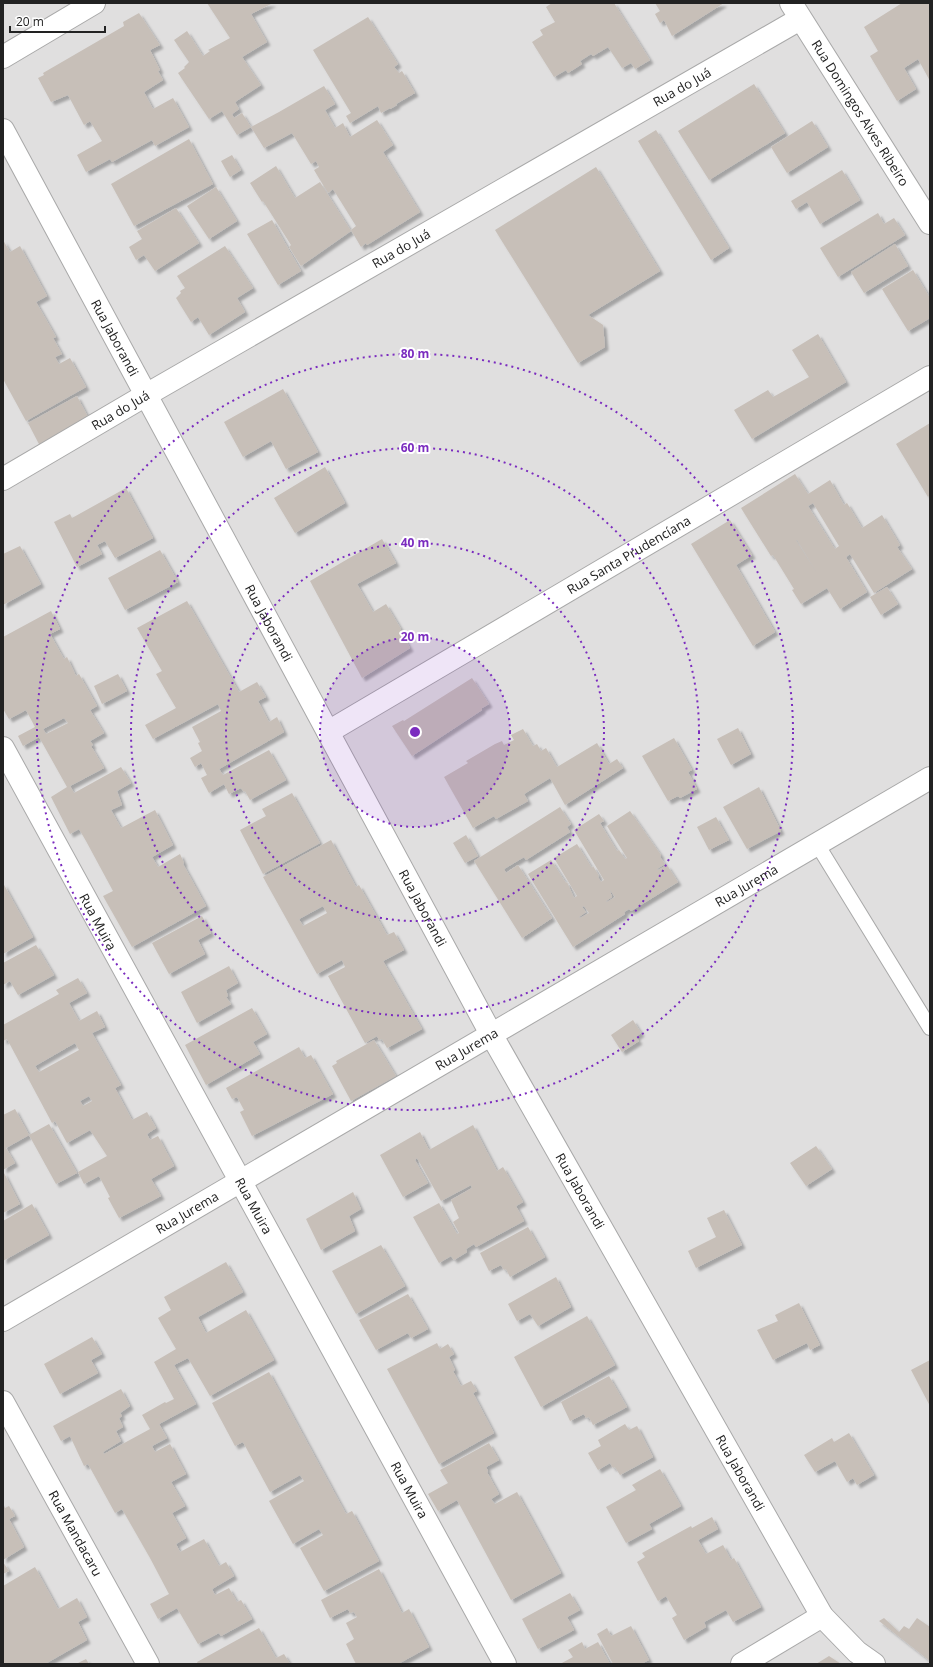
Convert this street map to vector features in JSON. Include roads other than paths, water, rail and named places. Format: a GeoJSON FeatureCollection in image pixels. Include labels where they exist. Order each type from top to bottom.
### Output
{"type":"FeatureCollection","features":[{"type":"Feature","properties":{"kind":"street"},"geometry":{"type":"LineString","coordinates":[[3,57],[94,3]]}},
{"type":"Feature","properties":{"kind":"street","name":"Rua Domingos Alves Ribeiro"},"geometry":{"type":"LineString","coordinates":[[795,11],[852,97],[930,223]]}},
{"type":"Feature","properties":{"kind":"street","name":"Rua do Juá"},"geometry":{"type":"LineString","coordinates":[[3,479],[795,11]]}},
{"type":"Feature","properties":{"kind":"street","name":"Rua Jaborandi"},"geometry":{"type":"LineString","coordinates":[[3,130],[491,1034],[822,1616],[857,1652],[874,1664]]}},
{"type":"Feature","properties":{"kind":"street","name":"Rua Santa Prudencíana"},"geometry":{"type":"LineString","coordinates":[[328,732],[930,377]]}},
{"type":"Feature","properties":{"kind":"street","name":"Rua Muira"},"geometry":{"type":"LineString","coordinates":[[3,748],[505,1664]]}},
{"type":"Feature","properties":{"kind":"street","name":"Rua Jurema"},"geometry":{"type":"LineString","coordinates":[[3,1320],[930,778]]}},
{"type":"Feature","properties":{"kind":"street","name":"Rua Mandacaru"},"geometry":{"type":"LineString","coordinates":[[3,1402],[148,1664]]}},
{"type":"Feature","properties":{"kind":"street"},"geometry":{"type":"LineString","coordinates":[[742,1664],[822,1616]]}},
{"type":"Feature","properties":{"kind":"lane"},"geometry":{"type":"LineString","coordinates":[[817,844],[930,1028]]}}]}
